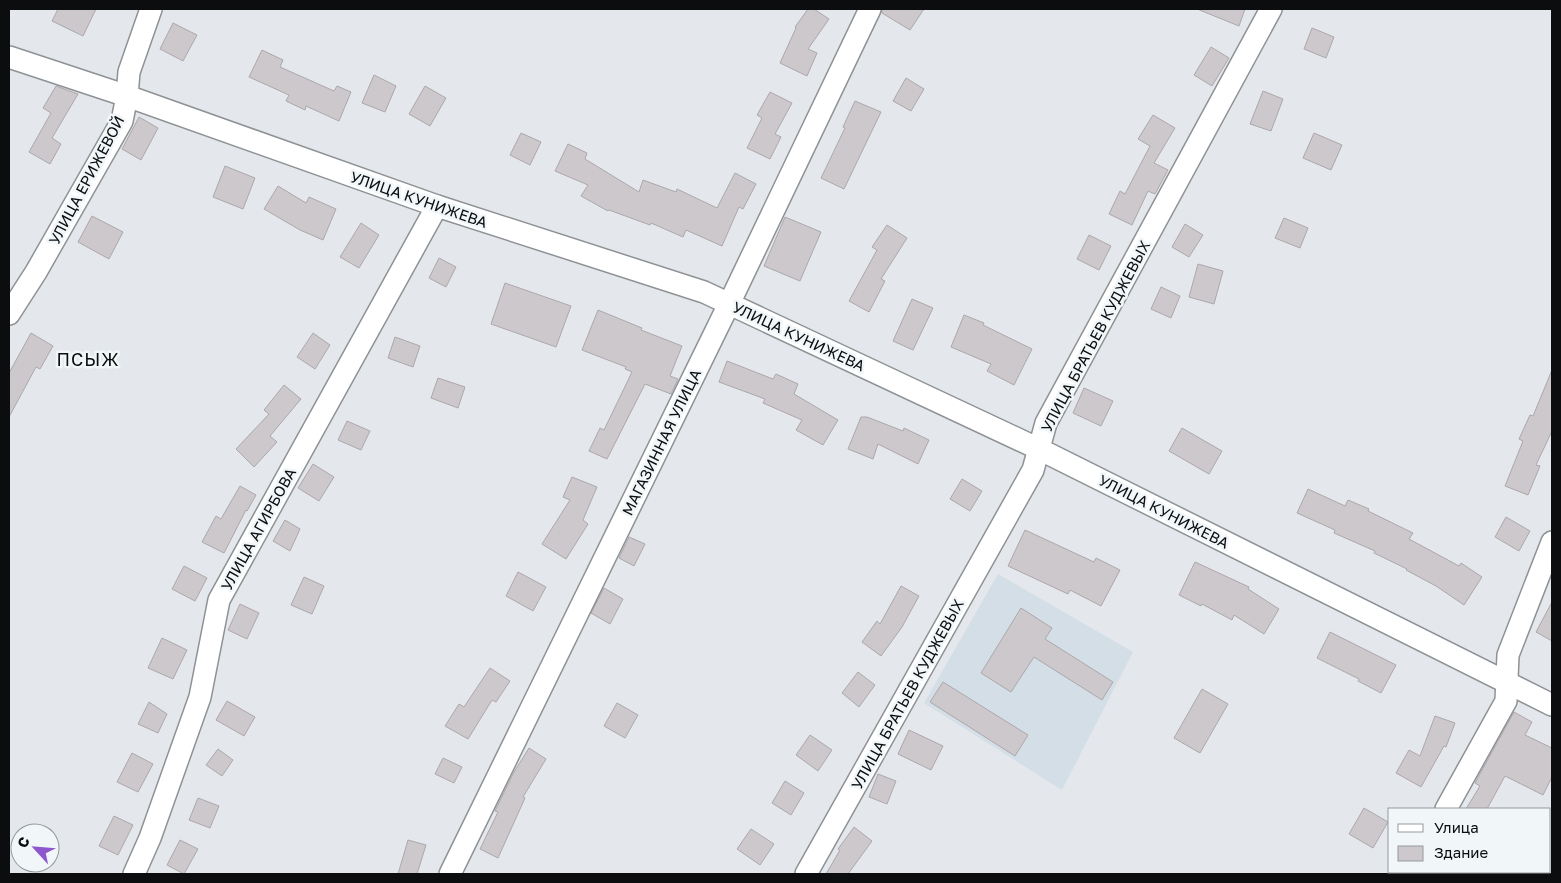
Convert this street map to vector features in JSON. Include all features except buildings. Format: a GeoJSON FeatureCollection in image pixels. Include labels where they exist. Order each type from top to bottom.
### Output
{"type":"FeatureCollection","features":[{"type":"Feature","properties":{"kind":"street","name":"УЛИЦА ЕРИЖЕВОЙ"},"geometry":{"type":"LineString","coordinates":[[9,314],[36,272],[122,120],[129,72],[152,9]]}},
{"type":"Feature","properties":{"kind":"street","name":"МАГАЗИННАЯ УЛИЦА"},"geometry":{"type":"LineString","coordinates":[[450,874],[729,304],[870,9]]}},
{"type":"Feature","properties":{"kind":"street","name":"УЛИЦА БРАТЬЕВ КУДЖЕВЫХ"},"geometry":{"type":"LineString","coordinates":[[806,874],[1033,470],[1046,423],[1271,9]]}},
{"type":"Feature","properties":{"kind":"street","name":"УЛИЦА КУНИЖЕВА"},"geometry":{"type":"LineString","coordinates":[[9,56],[437,206],[704,292],[1039,449],[1552,705]]}},
{"type":"Feature","properties":{"kind":"street","name":"УЛИЦА АГИРБОВА"},"geometry":{"type":"LineString","coordinates":[[134,874],[150,838],[200,698],[219,600],[437,206]]}},
{"type":"Feature","properties":{"kind":"street"},"geometry":{"type":"LineString","coordinates":[[1447,808],[1506,701],[1508,656],[1552,542]]}},
{"type":"Feature","properties":{"kind":"shaded area"},"geometry":{"type":"Polygon","coordinates":[[[998,574],[1133,652],[1062,790],[924,703],[998,574]]]}},
{"type":"Feature","properties":{"kind":"district","name":"ПСЫЖ"},"geometry":{"type":"Point","coordinates":[88,359]}}]}
